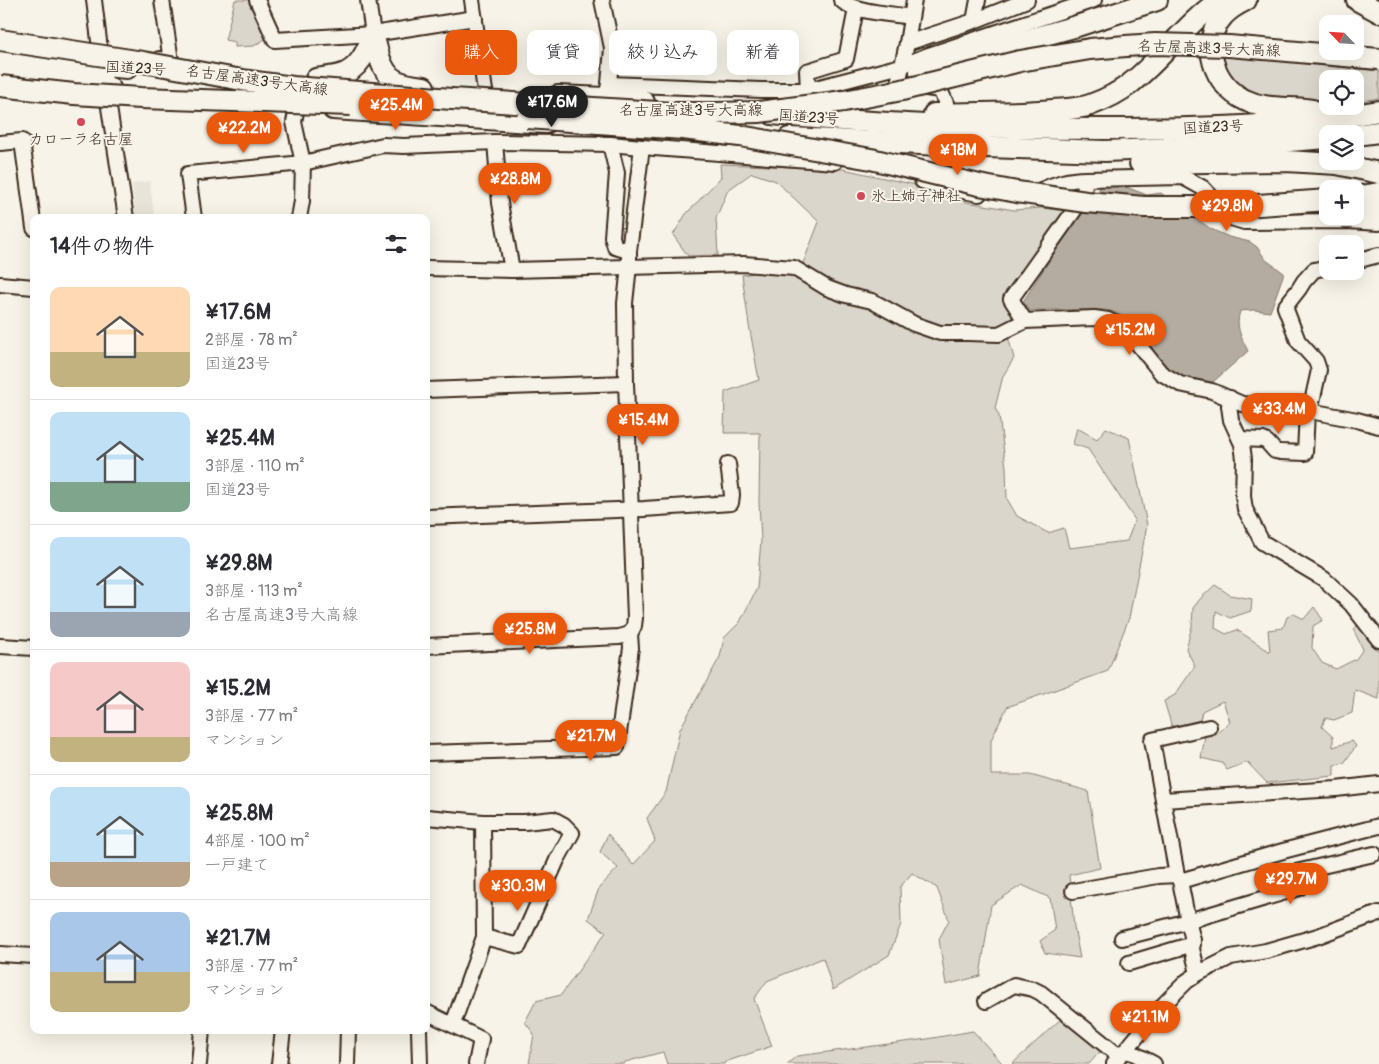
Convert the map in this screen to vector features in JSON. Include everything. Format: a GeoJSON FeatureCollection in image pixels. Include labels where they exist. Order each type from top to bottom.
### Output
{"type":"FeatureCollection","features":[{"type":"Feature","properties":{"kind":"highway"},"geometry":{"type":"LineString","coordinates":[[794,113],[1042,112],[1090,105],[1130,84],[1154,63],[1195,20],[1220,0]]}},
{"type":"Feature","properties":{"kind":"highway"},"geometry":{"type":"LineString","coordinates":[[1246,0],[1223,16],[1212,40],[1214,67],[1230,91],[1244,100],[1258,105],[1279,109],[1303,109],[1348,117]]}},
{"type":"Feature","properties":{"kind":"highway"},"geometry":{"type":"LineString","coordinates":[[1356,0],[1379,12]]}},
{"type":"Feature","properties":{"kind":"highway"},"geometry":{"type":"LineString","coordinates":[[794,113],[817,96],[920,72],[1144,1]]}},
{"type":"Feature","properties":{"kind":"highway"},"geometry":{"type":"LineString","coordinates":[[316,79],[342,75],[359,64],[368,49],[373,34]]}},
{"type":"Feature","properties":{"kind":"highway"},"geometry":{"type":"LineString","coordinates":[[373,34],[386,73],[398,81],[424,87]]}},
{"type":"Feature","properties":{"kind":"highway","name":"名古屋高速3号大高線"},"geometry":{"type":"LineString","coordinates":[[0,40],[143,62],[242,80],[340,91],[654,112],[716,114],[794,113],[1020,61],[1108,47],[1155,44],[1229,46],[1378,59]]}},
{"type":"Feature","properties":{"kind":"highway"},"geometry":{"type":"LineString","coordinates":[[0,47],[88,60],[93,66]]}},
{"type":"Feature","properties":{"kind":"highway","name":"国道23号"},"geometry":{"type":"LineString","coordinates":[[0,56],[93,66],[316,79],[524,95],[608,91],[794,113],[967,127],[1169,130],[1274,124],[1348,117],[1379,111]]}},
{"type":"Feature","properties":{"kind":"highway","name":"国道23号"},"geometry":{"type":"LineString","coordinates":[[0,74],[93,66]]}},
{"type":"Feature","properties":{"kind":"highway","name":"国道23号"},"geometry":{"type":"LineString","coordinates":[[93,66],[106,88],[297,107],[686,133],[1105,151],[1226,146],[1319,139]]}},
{"type":"Feature","properties":{"kind":"highway"},"geometry":{"type":"LineString","coordinates":[[0,85],[84,92],[106,88]]}},
{"type":"Feature","properties":{"kind":"highway","name":"名古屋高速3号大高線"},"geometry":{"type":"LineString","coordinates":[[0,85],[74,94],[339,105],[684,130],[740,136],[871,159],[1017,192],[1086,202],[1144,207],[1240,206],[1319,201]]}},
{"type":"Feature","properties":{"kind":"highway"},"geometry":{"type":"LineString","coordinates":[[1364,134],[1379,132]]}},
{"type":"Feature","properties":{"kind":"highway"},"geometry":{"type":"LineString","coordinates":[[1105,151],[1136,163],[1286,161],[1336,164],[1379,173]]}},
{"type":"Feature","properties":{"kind":"highway"},"geometry":{"type":"LineString","coordinates":[[1364,196],[1379,194]]}},
{"type":"Feature","properties":{"kind":"highway"},"geometry":{"type":"LineString","coordinates":[[1144,207],[1193,212],[1246,214],[1319,212]]}},
{"type":"Feature","properties":{"kind":"highway"},"geometry":{"type":"LineString","coordinates":[[1364,212],[1379,213]]}},
{"type":"Feature","properties":{"kind":"street"},"geometry":{"type":"LineString","coordinates":[[93,66],[94,0]]}},
{"type":"Feature","properties":{"kind":"street"},"geometry":{"type":"LineString","coordinates":[[0,34],[93,66],[171,61],[162,0]]}},
{"type":"Feature","properties":{"kind":"street"},"geometry":{"type":"LineString","coordinates":[[258,0],[275,40],[373,34],[474,18]]}},
{"type":"Feature","properties":{"kind":"street"},"geometry":{"type":"LineString","coordinates":[[368,0],[373,34]]}},
{"type":"Feature","properties":{"kind":"street"},"geometry":{"type":"LineString","coordinates":[[472,0],[485,91]]}},
{"type":"Feature","properties":{"kind":"street"},"geometry":{"type":"LineString","coordinates":[[602,0],[612,48],[608,91],[808,90],[901,66],[1094,0]]}},
{"type":"Feature","properties":{"kind":"street"},"geometry":{"type":"LineString","coordinates":[[841,0],[844,4],[856,9],[911,17]]}},
{"type":"Feature","properties":{"kind":"street"},"geometry":{"type":"LineString","coordinates":[[914,0],[898,84],[940,90],[946,103]]}},
{"type":"Feature","properties":{"kind":"street"},"geometry":{"type":"LineString","coordinates":[[974,21],[978,0]]}},
{"type":"Feature","properties":{"kind":"street"},"geometry":{"type":"LineString","coordinates":[[907,43],[974,21],[1027,0]]}},
{"type":"Feature","properties":{"kind":"street"},"geometry":{"type":"LineString","coordinates":[[808,90],[807,71],[846,60],[856,9]]}},
{"type":"Feature","properties":{"kind":"street"},"geometry":{"type":"LineString","coordinates":[[106,88],[125,214]]}},
{"type":"Feature","properties":{"kind":"street"},"geometry":{"type":"LineString","coordinates":[[297,107],[294,122],[303,163],[300,214]]}},
{"type":"Feature","properties":{"kind":"street"},"geometry":{"type":"LineString","coordinates":[[0,143],[22,141],[32,214]]}},
{"type":"Feature","properties":{"kind":"street"},"geometry":{"type":"LineString","coordinates":[[495,142],[500,203],[512,270]]}},
{"type":"Feature","properties":{"kind":"street"},"geometry":{"type":"LineString","coordinates":[[193,214],[188,174],[303,163],[383,145],[404,146],[495,142],[610,144],[818,160],[862,165],[942,187],[1005,199],[1021,199],[1072,179],[1184,177],[1203,188],[1231,218],[1244,222],[1347,221],[1379,223]]}},
{"type":"Feature","properties":{"kind":"street"},"geometry":{"type":"LineString","coordinates":[[610,144],[618,172],[612,237],[616,247],[629,251]]}},
{"type":"Feature","properties":{"kind":"street"},"geometry":{"type":"LineString","coordinates":[[430,754],[618,747],[631,648],[630,634],[635,618],[626,383],[625,303],[629,251],[642,147]]}},
{"type":"Feature","properties":{"kind":"street"},"geometry":{"type":"LineString","coordinates":[[942,187],[946,162]]}},
{"type":"Feature","properties":{"kind":"street"},"geometry":{"type":"LineString","coordinates":[[1025,321],[1011,299],[1083,198],[1086,179]]}},
{"type":"Feature","properties":{"kind":"street"},"geometry":{"type":"LineString","coordinates":[[1364,259],[1379,256]]}},
{"type":"Feature","properties":{"kind":"street"},"geometry":{"type":"LineString","coordinates":[[430,268],[512,270],[744,264],[794,268],[827,288],[872,301],[914,324],[940,333],[999,334],[1025,321],[1094,318],[1108,320],[1120,324],[1161,373],[1180,384],[1212,391],[1242,404],[1308,411],[1379,426]]}},
{"type":"Feature","properties":{"kind":"street"},"geometry":{"type":"LineString","coordinates":[[1240,439],[1262,440],[1275,451],[1305,453],[1308,411],[1319,370],[1316,361],[1298,341],[1285,307],[1304,281],[1314,270],[1319,269]]}},
{"type":"Feature","properties":{"kind":"street"},"geometry":{"type":"LineString","coordinates":[[0,284],[30,287]]}},
{"type":"Feature","properties":{"kind":"street"},"geometry":{"type":"LineString","coordinates":[[430,390],[626,383]]}},
{"type":"Feature","properties":{"kind":"street"},"geometry":{"type":"LineString","coordinates":[[1230,398],[1231,420],[1242,444],[1244,459],[1244,509],[1262,542],[1324,578],[1351,604],[1379,640]]}},
{"type":"Feature","properties":{"kind":"street"},"geometry":{"type":"LineString","coordinates":[[430,517],[731,503],[732,495],[728,464]]}},
{"type":"Feature","properties":{"kind":"street"},"geometry":{"type":"LineString","coordinates":[[430,646],[619,637],[630,634]]}},
{"type":"Feature","properties":{"kind":"street"},"geometry":{"type":"LineString","coordinates":[[0,646],[30,648]]}},
{"type":"Feature","properties":{"kind":"street"},"geometry":{"type":"LineString","coordinates":[[1200,973],[1197,969],[1192,949],[1193,940],[1178,878],[1152,740],[1209,727]]}},
{"type":"Feature","properties":{"kind":"street"},"geometry":{"type":"LineString","coordinates":[[1163,800],[1336,789],[1379,784]]}},
{"type":"Feature","properties":{"kind":"street"},"geometry":{"type":"LineString","coordinates":[[430,817],[483,822],[525,822],[553,819],[564,825],[572,833],[556,860],[519,946],[484,937]]}},
{"type":"Feature","properties":{"kind":"street"},"geometry":{"type":"LineString","coordinates":[[452,1024],[484,937],[483,822]]}},
{"type":"Feature","properties":{"kind":"street"},"geometry":{"type":"LineString","coordinates":[[1073,892],[1158,876],[1178,878],[1379,826]]}},
{"type":"Feature","properties":{"kind":"street"},"geometry":{"type":"LineString","coordinates":[[1122,938],[1188,921],[1299,888],[1296,872],[1374,854]]}},
{"type":"Feature","properties":{"kind":"street"},"geometry":{"type":"LineString","coordinates":[[1119,1057],[1165,1003],[1187,982],[1200,973],[1231,957],[1275,948],[1318,936],[1379,914]]}},
{"type":"Feature","properties":{"kind":"street"},"geometry":{"type":"LineString","coordinates":[[1129,963],[1193,944]]}},
{"type":"Feature","properties":{"kind":"street"},"geometry":{"type":"LineString","coordinates":[[0,954],[30,956]]}},
{"type":"Feature","properties":{"kind":"street"},"geometry":{"type":"LineString","coordinates":[[986,1001],[1014,985],[1033,989],[1042,993],[1119,1057]]}},
{"type":"Feature","properties":{"kind":"street"},"geometry":{"type":"LineString","coordinates":[[430,1014],[481,1039],[476,1064]]}},
{"type":"Feature","properties":{"kind":"street"},"geometry":{"type":"LineString","coordinates":[[198,1064],[202,1034]]}},
{"type":"Feature","properties":{"kind":"street"},"geometry":{"type":"LineString","coordinates":[[280,1064],[283,1034]]}},
{"type":"Feature","properties":{"kind":"street"},"geometry":{"type":"LineString","coordinates":[[347,1064],[348,1034]]}},
{"type":"Feature","properties":{"kind":"street"},"geometry":{"type":"LineString","coordinates":[[419,1034],[420,1064]]}},
{"type":"Feature","properties":{"kind":"street"},"geometry":{"type":"LineString","coordinates":[[1119,1057],[1133,1053],[1154,1064]]}},
{"type":"Feature","properties":{"kind":"shaded area"},"geometry":{"type":"Polygon","coordinates":[[[235,0],[253,0],[270,36],[254,46],[235,47],[235,42],[225,40],[235,0]]]}},
{"type":"Feature","properties":{"kind":"shaded area"},"geometry":{"type":"Polygon","coordinates":[[[1222,56],[1379,71],[1379,98],[1364,100],[1364,70],[1319,70],[1319,104],[1262,100],[1239,88],[1224,71],[1222,56]]]}},
{"type":"Feature","properties":{"kind":"shaded area"},"geometry":{"type":"Polygon","coordinates":[[[720,164],[843,169],[916,185],[966,202],[1014,210],[1041,208],[1066,211],[1007,297],[1016,311],[1005,326],[1014,358],[1003,376],[995,408],[999,416],[1006,467],[1007,499],[1017,516],[1048,533],[1064,528],[1069,548],[1127,541],[1135,520],[1088,449],[1073,444],[1077,428],[1097,439],[1106,428],[1129,438],[1147,525],[1129,618],[1108,671],[1007,707],[991,740],[991,775],[1030,775],[1088,791],[1100,868],[1069,875],[1074,927],[1080,958],[1045,953],[1040,941],[1055,930],[1050,898],[1022,885],[991,905],[980,976],[946,985],[939,939],[949,920],[937,888],[912,873],[900,887],[901,924],[889,955],[833,990],[823,958],[767,981],[754,999],[772,1046],[725,1062],[724,1064],[667,1064],[663,1052],[625,1062],[624,1064],[529,1064],[534,1034],[525,1022],[536,1001],[561,995],[606,932],[588,919],[599,888],[618,868],[600,852],[608,834],[633,865],[655,841],[647,818],[666,792],[680,729],[720,657],[724,638],[740,622],[757,588],[761,540],[759,503],[760,433],[724,433],[725,392],[759,380],[742,275],[765,271],[798,276],[819,222],[776,181],[752,173],[728,190],[716,218],[718,255],[688,256],[673,235],[686,214],[721,177],[720,164]]]}},
{"type":"Feature","properties":{"kind":"shaded area"},"geometry":{"type":"Polygon","coordinates":[[[150,181],[154,214],[135,214],[132,184],[150,181]]]}},
{"type":"Feature","properties":{"kind":"shaded area"},"geometry":{"type":"Polygon","coordinates":[[[1125,183],[1126,187],[1147,195],[1161,193],[1211,229],[1229,237],[1250,242],[1257,247],[1266,260],[1284,273],[1270,312],[1240,311],[1238,327],[1248,351],[1213,382],[1187,378],[1172,372],[1157,358],[1130,322],[1121,315],[1104,310],[1027,311],[1022,303],[1049,261],[1050,252],[1055,252],[1102,185],[1125,183]]]}},
{"type":"Feature","properties":{"kind":"shaded area"},"geometry":{"type":"Polygon","coordinates":[[[1215,585],[1230,595],[1252,599],[1251,611],[1230,618],[1216,611],[1215,628],[1226,634],[1237,630],[1270,652],[1268,630],[1283,628],[1287,617],[1294,614],[1304,619],[1314,607],[1323,620],[1313,626],[1312,648],[1322,663],[1336,669],[1356,659],[1363,649],[1353,629],[1360,624],[1379,651],[1379,699],[1355,690],[1352,713],[1334,720],[1325,718],[1322,727],[1333,737],[1333,747],[1352,741],[1356,746],[1344,763],[1334,765],[1334,776],[1267,783],[1247,762],[1227,770],[1222,763],[1201,758],[1205,736],[1216,734],[1230,722],[1223,701],[1202,711],[1200,720],[1172,727],[1164,701],[1175,695],[1195,666],[1186,649],[1192,626],[1193,608],[1215,585]]]}},
{"type":"Feature","properties":{"kind":"shaded area"},"geometry":{"type":"Polygon","coordinates":[[[1064,1016],[1106,1045],[1089,1064],[1012,1064],[1064,1016]]]}},
{"type":"Feature","properties":{"kind":"shaded area"},"geometry":{"type":"Polygon","coordinates":[[[973,1031],[1003,1064],[787,1064],[797,1056],[973,1031]]]}},
{"type":"Feature","properties":{"kind":"place","name":"カローラ名古屋"},"geometry":{"type":"Point","coordinates":[81,122]}},
{"type":"Feature","properties":{"kind":"place","name":"氷上姉子神社"},"geometry":{"type":"Point","coordinates":[861,196]}}]}
